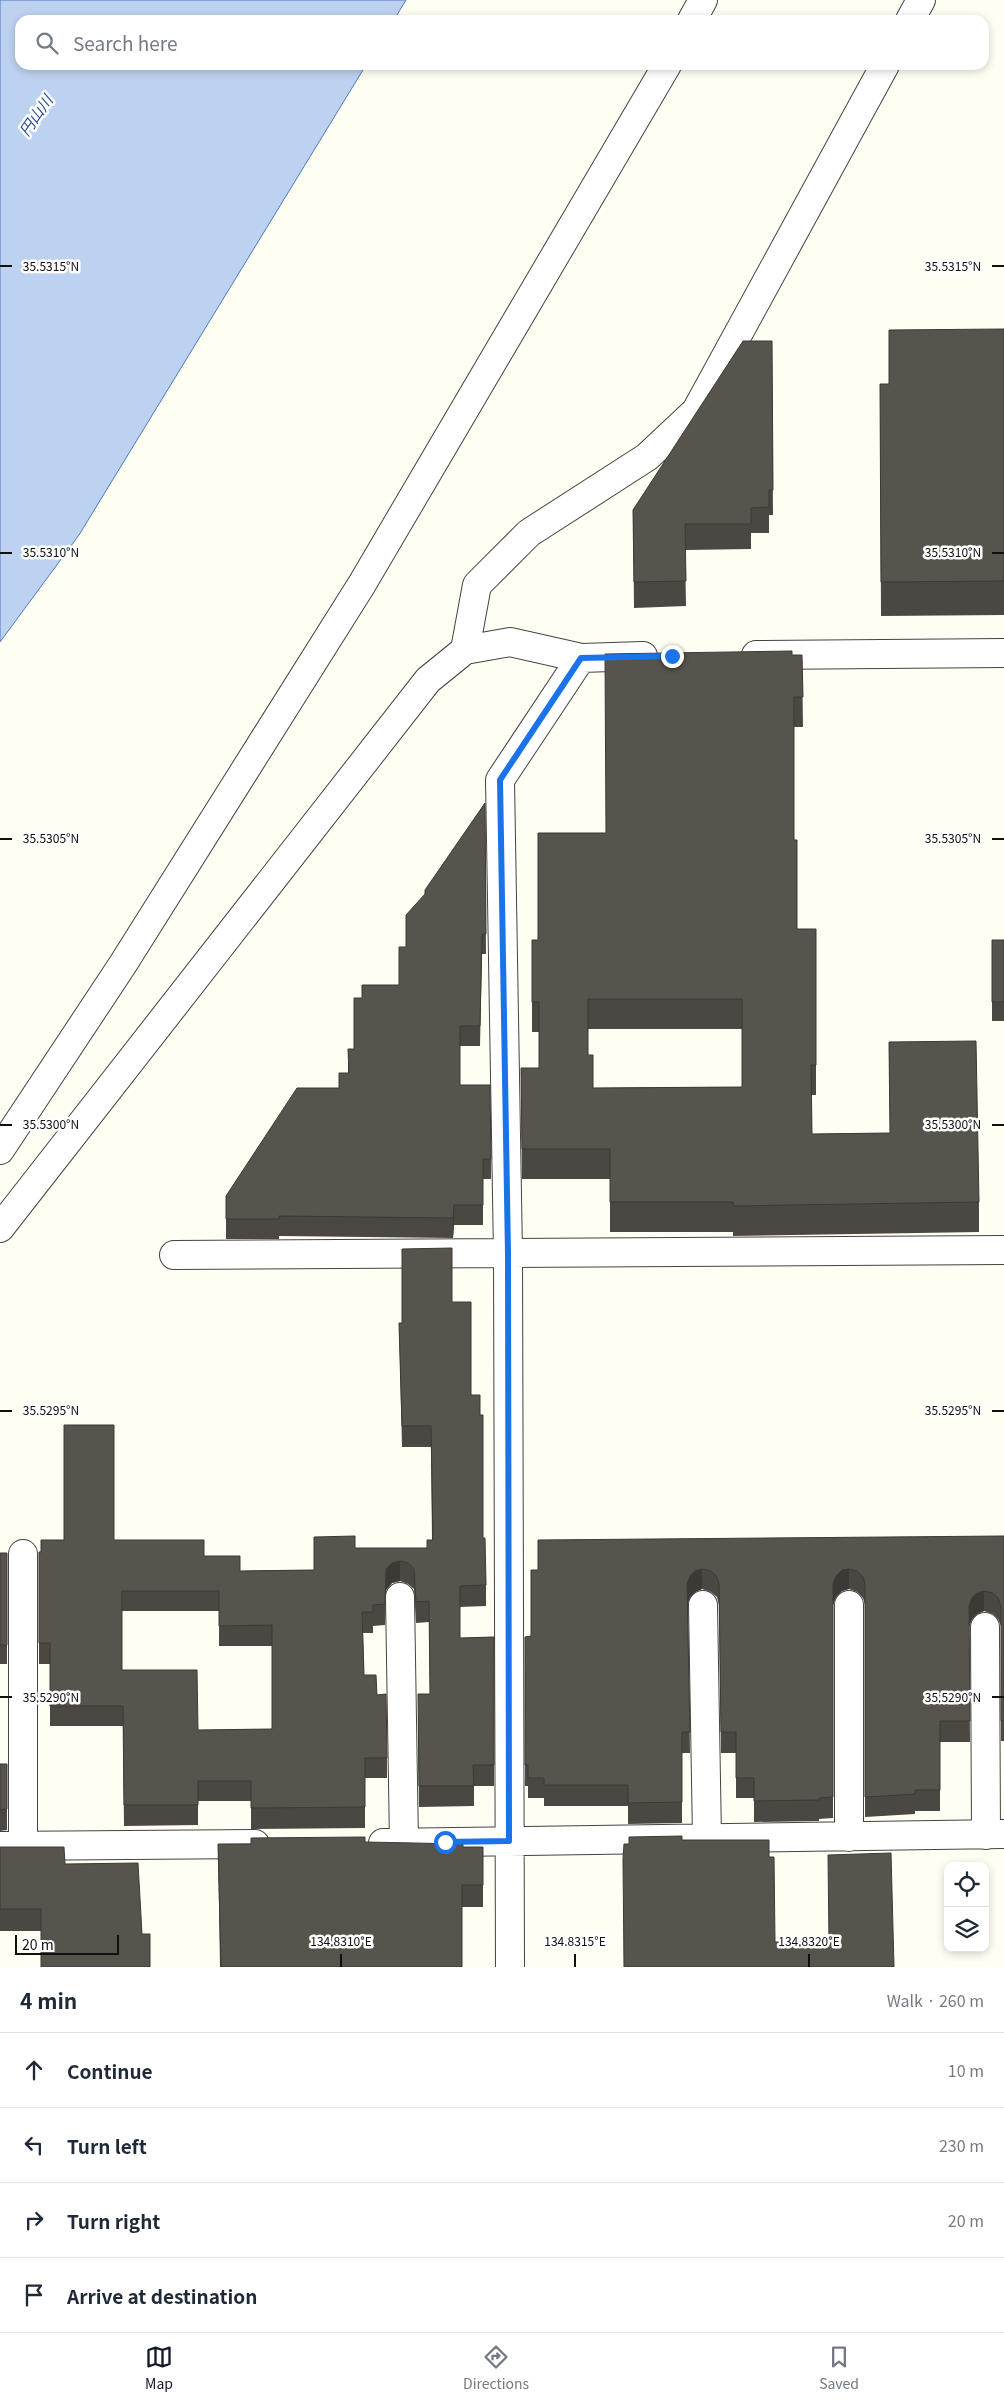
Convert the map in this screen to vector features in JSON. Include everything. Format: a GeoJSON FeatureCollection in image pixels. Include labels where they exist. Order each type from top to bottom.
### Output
{"type":"FeatureCollection","features":[{"type":"Feature","properties":{"kind":"street"},"geometry":{"type":"LineString","coordinates":[[695,15],[703,0]]}},
{"type":"Feature","properties":{"kind":"street"},"geometry":{"type":"LineString","coordinates":[[913,15],[921,0]]}},
{"type":"Feature","properties":{"kind":"street"},"geometry":{"type":"LineString","coordinates":[[0,1150],[123,964],[362,584],[664,70]]}},
{"type":"Feature","properties":{"kind":"street"},"geometry":{"type":"LineString","coordinates":[[465,650],[477,585],[529,533],[647,457],[696,411],[882,70]]}},
{"type":"Feature","properties":{"kind":"street"},"geometry":{"type":"LineString","coordinates":[[0,1228],[428,680],[465,650],[510,642],[581,658],[672,656]]}},
{"type":"Feature","properties":{"kind":"street"},"geometry":{"type":"LineString","coordinates":[[731,655],[1004,653]]}},
{"type":"Feature","properties":{"kind":"street"},"geometry":{"type":"LineString","coordinates":[[510,1967],[508,1254],[500,780],[581,658]]}},
{"type":"Feature","properties":{"kind":"street"},"geometry":{"type":"LineString","coordinates":[[174,1255],[1004,1250]]}},
{"type":"Feature","properties":{"kind":"street"},"geometry":{"type":"LineString","coordinates":[[23,1554],[11,1846],[277,1844]]}},
{"type":"Feature","properties":{"kind":"street"},"geometry":{"type":"LineString","coordinates":[[400,1597],[404,1843]]}},
{"type":"Feature","properties":{"kind":"street"},"geometry":{"type":"LineString","coordinates":[[703,1605],[707,1839]]}},
{"type":"Feature","properties":{"kind":"street"},"geometry":{"type":"LineString","coordinates":[[849,1837],[850,1605]]}},
{"type":"Feature","properties":{"kind":"street"},"geometry":{"type":"LineString","coordinates":[[355,1844],[995,1834],[985,1627]]}},
{"type":"Feature","properties":{"kind":"water","name":"円山川"},"geometry":{"type":"Polygon","coordinates":[[[0,0],[406,0],[397,15],[15,15],[15,70],[363,70],[79,535],[0,642],[0,0]]]}},
{"type":"Feature","properties":{"kind":"building"},"geometry":{"type":"Polygon","coordinates":[[[1004,329],[1004,581],[881,582],[880,384],[889,384],[889,330],[1004,329]]]}},
{"type":"Feature","properties":{"kind":"building"},"geometry":{"type":"Polygon","coordinates":[[[743,341],[772,341],[773,490],[769,490],[769,507],[751,508],[751,524],[685,524],[686,581],[634,582],[633,510],[743,341]]]}},
{"type":"Feature","properties":{"kind":"building"},"geometry":{"type":"Polygon","coordinates":[[[792,651],[792,655],[802,655],[803,697],[794,697],[794,840],[797,840],[797,929],[816,929],[816,1065],[811,1065],[812,1134],[890,1133],[889,1042],[976,1041],[979,1202],[733,1206],[733,1202],[610,1202],[610,1149],[522,1149],[521,1068],[539,1068],[539,1002],[532,1002],[532,940],[538,940],[538,833],[606,833],[605,654],[792,651]],[[588,999],[588,1055],[593,1055],[593,1088],[742,1087],[742,999],[588,999]]]}},
{"type":"Feature","properties":{"kind":"building"},"geometry":{"type":"Polygon","coordinates":[[[485,803],[486,934],[482,934],[480,1026],[460,1026],[460,1085],[490,1085],[491,1159],[483,1159],[483,1205],[454,1205],[453,1218],[279,1216],[279,1219],[226,1219],[226,1196],[297,1088],[339,1088],[339,1073],[349,1073],[348,1049],[354,1049],[354,998],[362,998],[362,985],[399,985],[399,947],[406,947],[406,915],[425,894],[425,890],[485,803]]]}},
{"type":"Feature","properties":{"kind":"building"},"geometry":{"type":"Polygon","coordinates":[[[992,940],[1004,940],[1004,1002],[992,1002],[992,940]]]}},
{"type":"Feature","properties":{"kind":"building"},"geometry":{"type":"Polygon","coordinates":[[[452,1248],[452,1302],[471,1302],[471,1395],[480,1395],[480,1415],[483,1415],[483,1538],[485,1538],[486,1585],[460,1586],[460,1638],[494,1637],[494,1765],[473,1765],[474,1786],[419,1786],[418,1694],[430,1694],[429,1601],[416,1602],[414,1569],[408,1563],[400,1561],[392,1563],[386,1569],[385,1604],[373,1605],[373,1612],[362,1612],[364,1675],[376,1675],[377,1695],[386,1694],[387,1758],[365,1758],[365,1807],[251,1808],[251,1781],[198,1781],[198,1805],[124,1805],[123,1706],[50,1706],[50,1643],[39,1643],[39,1552],[41,1552],[41,1540],[64,1540],[64,1425],[114,1425],[114,1540],[204,1540],[204,1556],[240,1556],[240,1571],[314,1570],[314,1537],[355,1536],[355,1548],[427,1548],[427,1540],[433,1540],[431,1426],[402,1426],[399,1323],[402,1323],[402,1249],[452,1248]],[[122,1591],[122,1670],[197,1670],[198,1730],[272,1729],[272,1625],[219,1626],[219,1591],[122,1591]]]}},
{"type":"Feature","properties":{"kind":"building"},"geometry":{"type":"Polygon","coordinates":[[[1004,1536],[1004,1721],[1001,1721],[1001,1606],[998,1598],[993,1593],[984,1591],[977,1593],[972,1598],[969,1606],[970,1721],[940,1721],[940,1790],[915,1790],[915,1794],[865,1797],[865,1584],[863,1577],[857,1571],[849,1569],[842,1570],[836,1576],[833,1584],[833,1797],[819,1798],[819,1800],[754,1801],[754,1778],[736,1778],[736,1732],[721,1732],[719,1584],[717,1577],[711,1571],[702,1569],[695,1571],[690,1576],[687,1584],[690,1732],[682,1732],[682,1802],[628,1803],[628,1785],[544,1785],[544,1778],[528,1778],[528,1765],[525,1765],[525,1637],[531,1636],[531,1570],[538,1570],[538,1540],[1004,1536]]]}},
{"type":"Feature","properties":{"kind":"building"},"geometry":{"type":"Polygon","coordinates":[[[0,1553],[7,1553],[7,1645],[0,1645],[0,1553]]]}},
{"type":"Feature","properties":{"kind":"building"},"geometry":{"type":"Polygon","coordinates":[[[0,1764],[7,1764],[7,1809],[0,1810],[0,1764]]]}},
{"type":"Feature","properties":{"kind":"building"},"geometry":{"type":"Polygon","coordinates":[[[682,1836],[682,1840],[769,1840],[769,1857],[774,1857],[775,1942],[829,1942],[828,1855],[891,1853],[894,1967],[624,1967],[624,1844],[629,1844],[629,1837],[682,1836]]]}},
{"type":"Feature","properties":{"kind":"building"},"geometry":{"type":"Polygon","coordinates":[[[365,1837],[365,1842],[463,1844],[463,1847],[483,1847],[483,1885],[462,1885],[462,1967],[221,1967],[218,1844],[251,1844],[251,1838],[365,1837]]]}},
{"type":"Feature","properties":{"kind":"building"},"geometry":{"type":"Polygon","coordinates":[[[0,1847],[64,1847],[65,1864],[138,1863],[142,1934],[150,1934],[150,1967],[41,1967],[41,1909],[0,1909],[0,1847]]]}},
{"type":"Feature","properties":{"kind":"route"},"geometry":{"type":"LineString","coordinates":[[445,1842],[509,1841],[508,1254],[500,780],[581,658],[672,656]]}}]}
